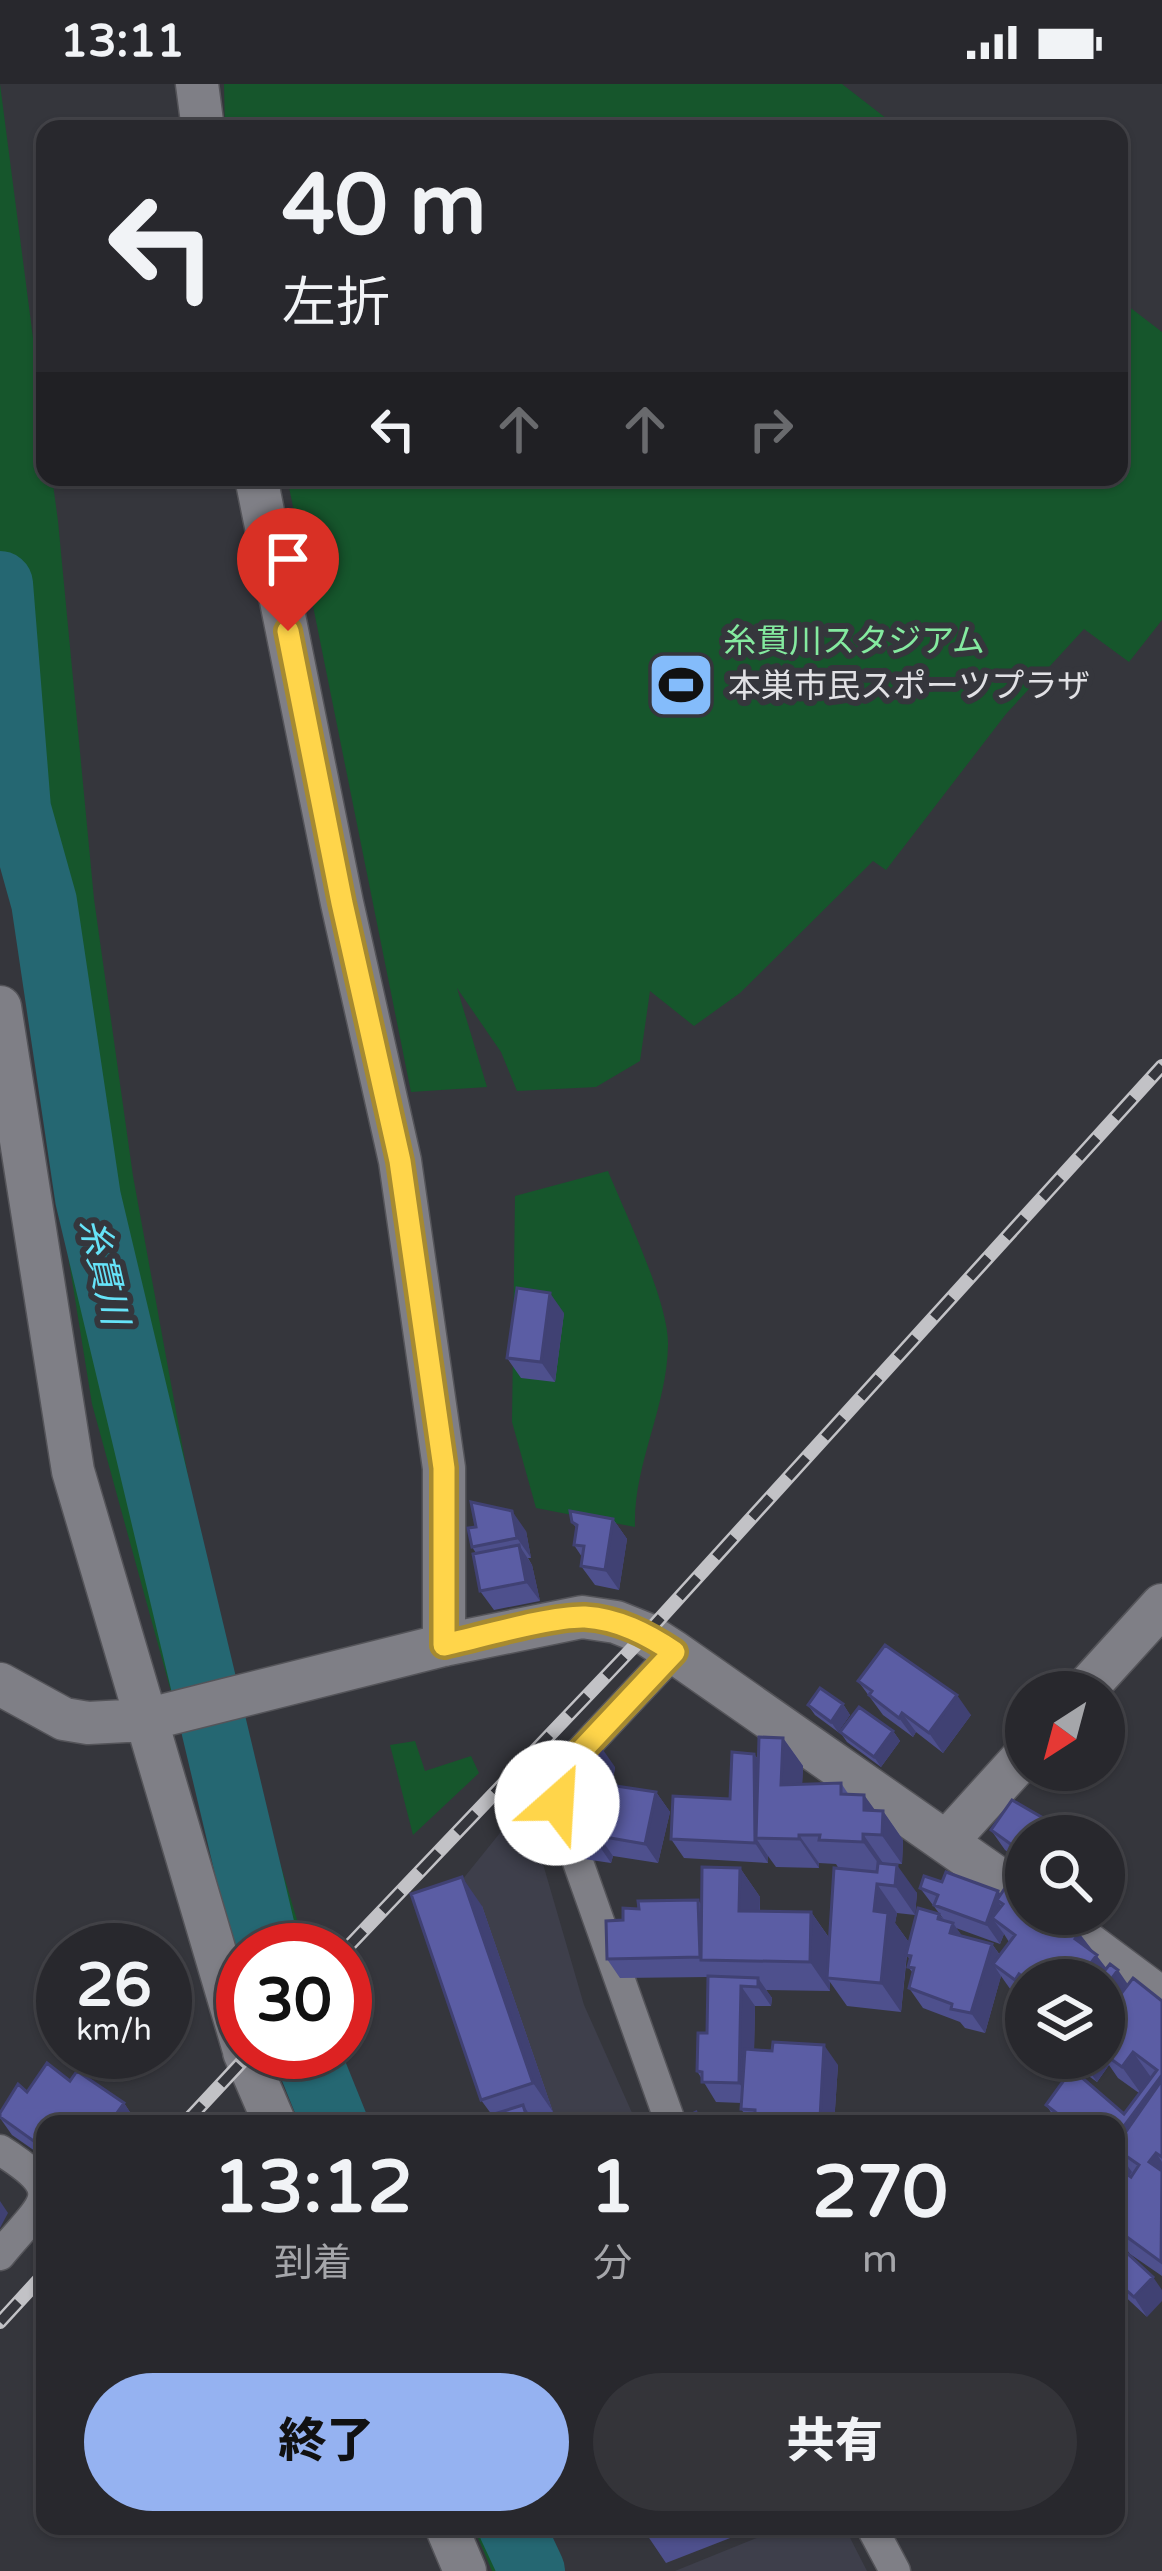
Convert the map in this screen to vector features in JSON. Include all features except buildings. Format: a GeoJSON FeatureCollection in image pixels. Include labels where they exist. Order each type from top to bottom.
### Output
{"type":"FeatureCollection","features":[{"type":"Feature","properties":{"kind":"street"},"geometry":{"type":"LineString","coordinates":[[197,84],[201,120]]}},
{"type":"Feature","properties":{"kind":"street"},"geometry":{"type":"LineString","coordinates":[[258,486],[400,1161],[444,1468],[444,1645]]}},
{"type":"Feature","properties":{"kind":"street"},"geometry":{"type":"LineString","coordinates":[[0,1007],[73,1472],[158,1716],[216,1941]]}},
{"type":"Feature","properties":{"kind":"street"},"geometry":{"type":"LineString","coordinates":[[1102,1671],[1162,1605]]}},
{"type":"Feature","properties":{"kind":"street"},"geometry":{"type":"LineString","coordinates":[[0,1684],[64,1719],[88,1723],[158,1716],[444,1645],[582,1617],[616,1622],[674,1652],[1005,1882]]}},
{"type":"Feature","properties":{"kind":"street"},"geometry":{"type":"LineString","coordinates":[[668,2115],[557,1803],[567,1766],[674,1652]]}},
{"type":"Feature","properties":{"kind":"street"},"geometry":{"type":"LineString","coordinates":[[948,1840],[1005,1777]]}},
{"type":"Feature","properties":{"kind":"street"},"geometry":{"type":"LineString","coordinates":[[1076,1935],[1162,1999]]}},
{"type":"Feature","properties":{"kind":"street"},"geometry":{"type":"LineString","coordinates":[[256,2079],[271,2115]]}},
{"type":"Feature","properties":{"kind":"street"},"geometry":{"type":"LineString","coordinates":[[0,2150],[36,2173]]}},
{"type":"Feature","properties":{"kind":"street"},"geometry":{"type":"LineString","coordinates":[[0,2254],[36,2211]]}},
{"type":"Feature","properties":{"kind":"street"},"geometry":{"type":"LineString","coordinates":[[450,2535],[465,2571]]}},
{"type":"Feature","properties":{"kind":"street"},"geometry":{"type":"LineString","coordinates":[[877,2535],[895,2571]]}},
{"type":"Feature","properties":{"kind":"shaded area"},"geometry":{"type":"Polygon","coordinates":[[[525,1802],[584,2005],[633,2115],[491,2115],[429,1921],[525,1802]]]}},
{"type":"Feature","properties":{"kind":"shaded area"},"geometry":{"type":"Polygon","coordinates":[[[764,2535],[849,2535],[867,2571],[675,2571],[764,2535]]]}},
{"type":"Feature","properties":{"kind":"green space"},"geometry":{"type":"Polygon","coordinates":[[[0,84],[36,361],[36,486],[53,486],[94,899],[133,1176],[225,1679],[298,1923],[234,1923],[92,1404],[0,834],[0,84]]]}},
{"type":"Feature","properties":{"kind":"green space"},"geometry":{"type":"Polygon","coordinates":[[[224,84],[842,84],[888,120],[225,120],[224,84]]]}},
{"type":"Feature","properties":{"kind":"green space","name":"本巣市民スポーツプラザ"},"geometry":{"type":"Polygon","coordinates":[[[1128,306],[1162,332],[1162,620],[1129,662],[1084,629],[1006,714],[886,870],[873,861],[740,993],[694,1026],[650,991],[640,1061],[596,1087],[517,1091],[501,1052],[457,988],[487,1087],[411,1092],[289,486],[1128,486],[1128,306]]]}},
{"type":"Feature","properties":{"kind":"green space"},"geometry":{"type":"Polygon","coordinates":[[[608,1171],[654,1282],[668,1345],[662,1391],[639,1481],[635,1527],[536,1508],[512,1422],[515,1196],[608,1171]]]}},
{"type":"Feature","properties":{"kind":"green space"},"geometry":{"type":"Polygon","coordinates":[[[415,1741],[425,1771],[471,1756],[479,1773],[413,1835],[390,1745],[415,1741]]]}},
{"type":"Feature","properties":{"kind":"green space"},"geometry":{"type":"Polygon","coordinates":[[[290,2079],[351,2079],[364,2115],[304,2115],[290,2079]]]}},
{"type":"Feature","properties":{"kind":"green space"},"geometry":{"type":"Polygon","coordinates":[[[477,2535],[543,2535],[559,2571],[492,2571],[477,2535]]]}},
{"type":"Feature","properties":{"kind":"waterway","name":"糸貫川"},"geometry":{"type":"LineString","coordinates":[[0,584],[18,809],[44,902],[88,1198],[261,1923]]}},
{"type":"Feature","properties":{"kind":"waterway","name":"糸貫川"},"geometry":{"type":"LineString","coordinates":[[317,2079],[331,2115]]}},
{"type":"Feature","properties":{"kind":"waterway","name":"糸貫川"},"geometry":{"type":"LineString","coordinates":[[515,2535],[532,2571]]}},
{"type":"Feature","properties":{"kind":"railway"},"geometry":{"type":"LineString","coordinates":[[371,1923],[646,1634],[1162,1066]]}},
{"type":"Feature","properties":{"kind":"railway"},"geometry":{"type":"LineString","coordinates":[[192,2115],[226,2079]]}},
{"type":"Feature","properties":{"kind":"railway"},"geometry":{"type":"LineString","coordinates":[[0,2322],[36,2283]]}},
{"type":"Feature","properties":{"kind":"place","name":"本巣市民スポーツプラザ"},"geometry":{"type":"Point","coordinates":[681,685]}},
{"type":"Feature","properties":{"kind":"route"},"geometry":{"type":"LineString","coordinates":[[288,631],[400,1161],[444,1468],[444,1645],[582,1617],[616,1622],[674,1652],[567,1766],[557,1803]]}},
{"type":"Feature","properties":{"kind":"park label","name":"糸貫川スタジアム"},"geometry":{"type":"Point","coordinates":[854,640]}}]}
